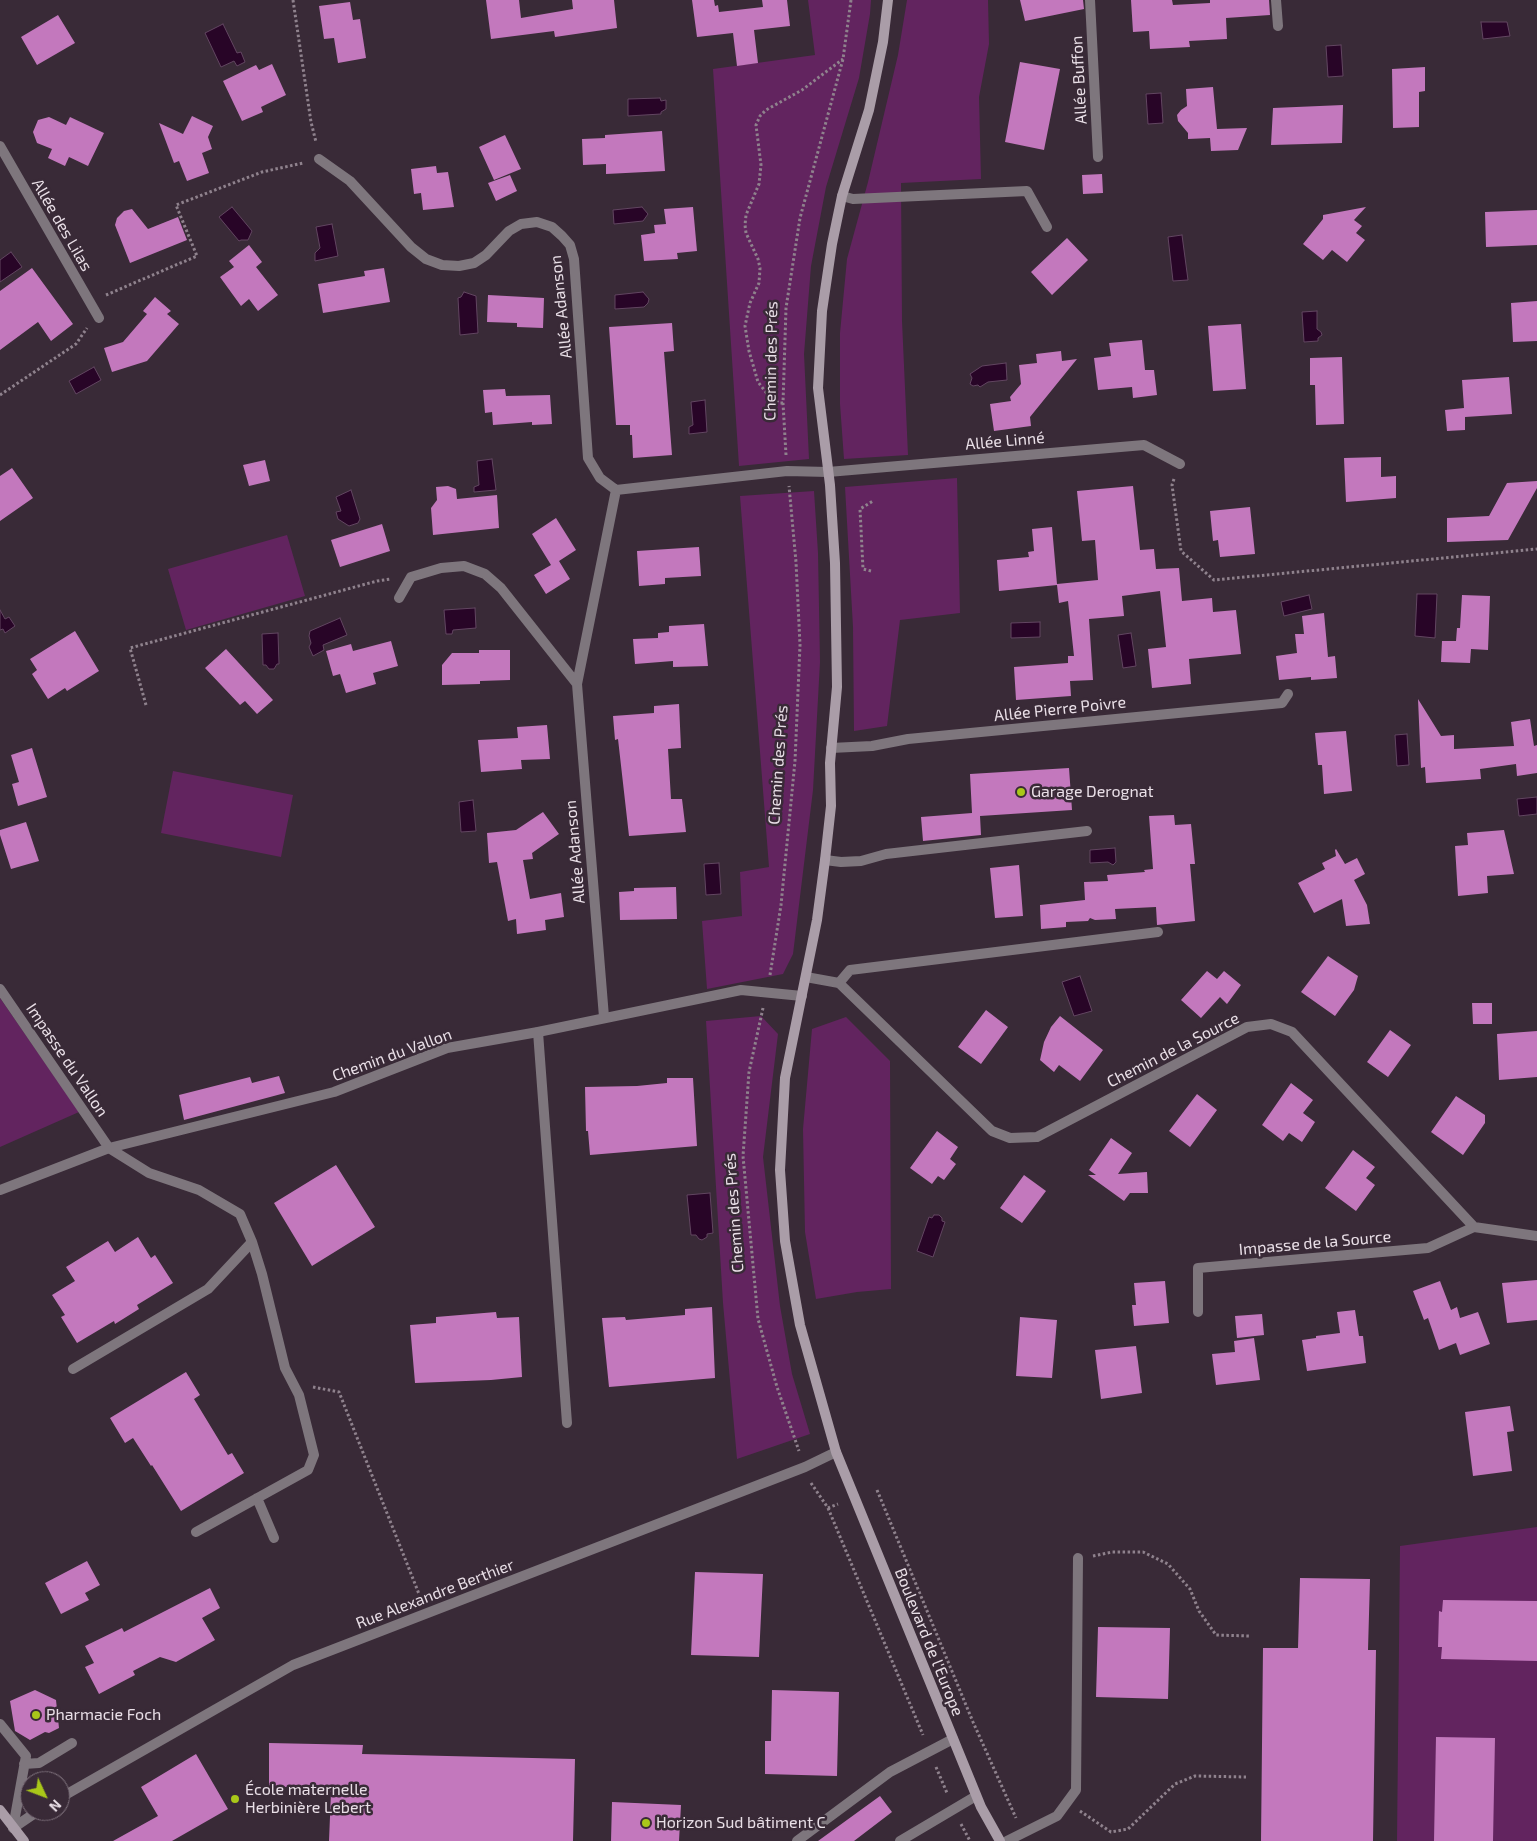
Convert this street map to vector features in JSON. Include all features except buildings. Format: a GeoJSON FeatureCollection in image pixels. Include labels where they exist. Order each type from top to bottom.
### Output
{"type":"FeatureCollection","features":[{"type":"Feature","properties":{"kind":"street"},"geometry":{"type":"LineString","coordinates":[[836,1452],[800,1324],[785,1232],[780,1170],[785,1078],[817,920],[825,860],[831,806],[830,763],[837,687],[835,563],[828,472],[818,388],[822,311],[832,244],[842,196],[869,110],[883,42],[888,0]]}},
{"type":"Feature","properties":{"kind":"street","name":"Allée Buffon"},"geometry":{"type":"LineString","coordinates":[[1090,0],[1098,158]]}},
{"type":"Feature","properties":{"kind":"street"},"geometry":{"type":"LineString","coordinates":[[1276,0],[1278,26]]}},
{"type":"Feature","properties":{"kind":"street","name":"Allée des Lilas"},"geometry":{"type":"LineString","coordinates":[[0,146],[99,318]]}},
{"type":"Feature","properties":{"kind":"street","name":"Allée Adanson"},"geometry":{"type":"LineString","coordinates":[[319,159],[350,181],[411,247],[426,259],[442,265],[459,266],[474,263],[486,255],[509,231],[522,224],[537,222],[552,227],[570,245],[574,259],[588,458],[600,478],[616,490],[577,684],[604,1018]]}},
{"type":"Feature","properties":{"kind":"street"},"geometry":{"type":"LineString","coordinates":[[842,196],[853,199],[1027,191],[1047,227]]}},
{"type":"Feature","properties":{"kind":"street","name":"Allée Linné"},"geometry":{"type":"LineString","coordinates":[[828,472],[1144,445],[1180,464]]}},
{"type":"Feature","properties":{"kind":"street"},"geometry":{"type":"LineString","coordinates":[[616,490],[787,472],[828,472]]}},
{"type":"Feature","properties":{"kind":"street"},"geometry":{"type":"LineString","coordinates":[[399,598],[411,577],[441,568],[464,566],[485,574],[501,588],[577,684]]}},
{"type":"Feature","properties":{"kind":"street","name":"Allée Pierre Poivre"},"geometry":{"type":"LineString","coordinates":[[831,748],[872,746],[908,739],[1282,702],[1288,694]]}},
{"type":"Feature","properties":{"kind":"street"},"geometry":{"type":"LineString","coordinates":[[825,860],[841,862],[861,861],[886,854],[1086,831]]}},
{"type":"Feature","properties":{"kind":"street"},"geometry":{"type":"LineString","coordinates":[[806,978],[838,983],[850,970],[1158,932]]}},
{"type":"Feature","properties":{"kind":"street","name":"Chemin de la Source"},"geometry":{"type":"LineString","coordinates":[[838,983],[992,1131],[1010,1138],[1037,1137],[1247,1027],[1271,1024],[1292,1032],[1474,1226]]}},
{"type":"Feature","properties":{"kind":"street","name":"Impasse du Vallon"},"geometry":{"type":"LineString","coordinates":[[0,989],[109,1148]]}},
{"type":"Feature","properties":{"kind":"street","name":"Chemin du Vallon"},"geometry":{"type":"LineString","coordinates":[[0,1190],[109,1148],[334,1092],[447,1048],[538,1032],[741,990],[802,996]]}},
{"type":"Feature","properties":{"kind":"street"},"geometry":{"type":"LineString","coordinates":[[538,1032],[567,1423]]}},
{"type":"Feature","properties":{"kind":"street"},"geometry":{"type":"LineString","coordinates":[[109,1148],[149,1173],[198,1190],[240,1214],[252,1242],[262,1274],[285,1368],[299,1395],[314,1455],[308,1470],[196,1532]]}},
{"type":"Feature","properties":{"kind":"street"},"geometry":{"type":"LineString","coordinates":[[1474,1226],[1537,1236]]}},
{"type":"Feature","properties":{"kind":"street","name":"Impasse de la Source"},"geometry":{"type":"LineString","coordinates":[[1198,1312],[1198,1268],[1428,1248],[1474,1226]]}},
{"type":"Feature","properties":{"kind":"street"},"geometry":{"type":"LineString","coordinates":[[73,1369],[208,1289],[252,1242]]}},
{"type":"Feature","properties":{"kind":"street","name":"Rue Alexandre Berthier"},"geometry":{"type":"LineString","coordinates":[[70,1792],[293,1665],[804,1467],[836,1452]]}},
{"type":"Feature","properties":{"kind":"street","name":"Boulevard de l'Europe"},"geometry":{"type":"LineString","coordinates":[[836,1452],[976,1796],[1000,1841]]}},
{"type":"Feature","properties":{"kind":"street"},"geometry":{"type":"LineString","coordinates":[[257,1498],[274,1538]]}},
{"type":"Feature","properties":{"kind":"street"},"geometry":{"type":"LineString","coordinates":[[1007,1841],[1057,1816],[1076,1790],[1078,1558]]}},
{"type":"Feature","properties":{"kind":"street"},"geometry":{"type":"LineString","coordinates":[[0,1724],[26,1756],[14,1828]]}},
{"type":"Feature","properties":{"kind":"street"},"geometry":{"type":"LineString","coordinates":[[797,1841],[890,1772],[953,1739]]}},
{"type":"Feature","properties":{"kind":"street"},"geometry":{"type":"LineString","coordinates":[[24,1764],[39,1763],[72,1743]]}},
{"type":"Feature","properties":{"kind":"street"},"geometry":{"type":"LineString","coordinates":[[900,1841],[976,1796]]}},
{"type":"Feature","properties":{"kind":"street"},"geometry":{"type":"LineString","coordinates":[[0,1810],[24,1841]]}},
{"type":"Feature","properties":{"kind":"street"},"geometry":{"type":"LineString","coordinates":[[14,1828],[24,1821]]}},
{"type":"Feature","properties":{"kind":"path"},"geometry":{"type":"LineString","coordinates":[[89,302],[197,256],[176,205],[262,172],[319,159],[311,122],[293,0]]}},
{"type":"Feature","properties":{"kind":"path","name":"Chemin des Prés"},"geometry":{"type":"LineString","coordinates":[[828,1508],[811,1485],[804,1467],[777,1387],[758,1319],[743,1156],[749,1072],[771,970],[781,906],[795,761],[800,645],[796,562],[787,472],[783,403],[786,308],[800,218],[843,59],[851,0]]}},
{"type":"Feature","properties":{"kind":"path"},"geometry":{"type":"LineString","coordinates":[[783,403],[779,403],[768,395],[758,382],[748,351],[745,326],[750,303],[759,283],[760,268],[744,225],[746,215],[759,184],[761,165],[756,125],[760,116],[766,110],[802,90],[843,59]]}},
{"type":"Feature","properties":{"kind":"path"},"geometry":{"type":"LineString","coordinates":[[0,395],[76,344],[89,326],[99,318]]}},
{"type":"Feature","properties":{"kind":"path"},"geometry":{"type":"LineString","coordinates":[[1180,464],[1172,485],[1181,552],[1214,580],[1537,549]]}},
{"type":"Feature","properties":{"kind":"path"},"geometry":{"type":"LineString","coordinates":[[871,571],[863,569],[860,509],[874,501]]}},
{"type":"Feature","properties":{"kind":"path"},"geometry":{"type":"LineString","coordinates":[[146,705],[130,648],[370,583]]}},
{"type":"Feature","properties":{"kind":"path"},"geometry":{"type":"LineString","coordinates":[[293,1384],[340,1392],[419,1594]]}},
{"type":"Feature","properties":{"kind":"path","name":"Boulevard de l'Europe"},"geometry":{"type":"LineString","coordinates":[[877,1490],[973,1722],[1023,1833]]}},
{"type":"Feature","properties":{"kind":"path"},"geometry":{"type":"LineString","coordinates":[[841,1503],[828,1508],[953,1809],[970,1841]]}},
{"type":"Feature","properties":{"kind":"path"},"geometry":{"type":"LineString","coordinates":[[1078,1558],[1112,1552],[1144,1552],[1168,1564],[1190,1589],[1199,1611],[1216,1635],[1250,1636]]}},
{"type":"Feature","properties":{"kind":"path"},"geometry":{"type":"LineString","coordinates":[[1067,1802],[1111,1832],[1128,1829],[1175,1784],[1195,1776],[1246,1777]]}},
{"type":"Feature","properties":{"kind":"shaded area"},"geometry":{"type":"Polygon","coordinates":[[[808,0],[871,0],[859,78],[826,187],[811,266],[804,354],[809,459],[739,466],[713,69],[815,55],[808,0]]]}},
{"type":"Feature","properties":{"kind":"shaded area"},"geometry":{"type":"Polygon","coordinates":[[[907,0],[988,0],[989,44],[979,97],[981,179],[901,183],[902,321],[908,455],[844,459],[840,404],[840,333],[847,259],[868,182],[898,55],[907,0]]]}},
{"type":"Feature","properties":{"kind":"shaded area"},"geometry":{"type":"Polygon","coordinates":[[[1481,22],[1507,22],[1510,36],[1483,39],[1481,22]]]}},
{"type":"Feature","properties":{"kind":"shaded area"},"geometry":{"type":"Polygon","coordinates":[[[223,24],[237,53],[241,52],[245,62],[237,66],[234,61],[221,67],[205,33],[223,24]]]}},
{"type":"Feature","properties":{"kind":"shaded area"},"geometry":{"type":"Polygon","coordinates":[[[1341,45],[1343,76],[1328,77],[1326,46],[1341,45]]]}},
{"type":"Feature","properties":{"kind":"shaded area"},"geometry":{"type":"Polygon","coordinates":[[[1161,93],[1163,123],[1148,124],[1146,94],[1161,93]]]}},
{"type":"Feature","properties":{"kind":"shaded area"},"geometry":{"type":"Polygon","coordinates":[[[660,98],[661,101],[666,100],[666,109],[661,114],[628,116],[628,99],[660,98]]]}},
{"type":"Feature","properties":{"kind":"shaded area"},"geometry":{"type":"Polygon","coordinates":[[[232,207],[252,231],[248,240],[239,241],[219,217],[232,207]]]}},
{"type":"Feature","properties":{"kind":"shaded area"},"geometry":{"type":"Polygon","coordinates":[[[642,207],[648,214],[643,221],[614,224],[613,210],[642,207]]]}},
{"type":"Feature","properties":{"kind":"shaded area"},"geometry":{"type":"Polygon","coordinates":[[[332,224],[338,256],[315,261],[315,253],[320,248],[316,227],[332,224]]]}},
{"type":"Feature","properties":{"kind":"shaded area"},"geometry":{"type":"Polygon","coordinates":[[[1182,235],[1188,280],[1173,281],[1168,237],[1182,235]]]}},
{"type":"Feature","properties":{"kind":"shaded area"},"geometry":{"type":"Polygon","coordinates":[[[11,252],[22,267],[0,282],[0,260],[11,252]]]}},
{"type":"Feature","properties":{"kind":"shaded area"},"geometry":{"type":"Polygon","coordinates":[[[464,292],[476,296],[478,333],[460,335],[458,298],[464,292]]]}},
{"type":"Feature","properties":{"kind":"shaded area"},"geometry":{"type":"Polygon","coordinates":[[[643,292],[649,299],[644,307],[615,309],[615,295],[643,292]]]}},
{"type":"Feature","properties":{"kind":"shaded area"},"geometry":{"type":"Polygon","coordinates":[[[1317,311],[1317,329],[1322,335],[1318,338],[1318,341],[1304,342],[1302,312],[1317,311]]]}},
{"type":"Feature","properties":{"kind":"shaded area"},"geometry":{"type":"Polygon","coordinates":[[[1006,363],[1007,380],[988,382],[980,387],[970,384],[972,378],[970,374],[982,366],[1006,363]]]}},
{"type":"Feature","properties":{"kind":"shaded area"},"geometry":{"type":"Polygon","coordinates":[[[94,367],[101,380],[76,394],[69,381],[94,367]]]}},
{"type":"Feature","properties":{"kind":"shaded area"},"geometry":{"type":"Polygon","coordinates":[[[705,400],[707,432],[689,434],[689,427],[693,425],[691,402],[705,400]]]}},
{"type":"Feature","properties":{"kind":"shaded area"},"geometry":{"type":"Polygon","coordinates":[[[492,459],[496,490],[474,492],[474,487],[479,485],[477,461],[492,459]]]}},
{"type":"Feature","properties":{"kind":"shaded area"},"geometry":{"type":"Polygon","coordinates":[[[957,478],[960,613],[900,620],[887,726],[854,731],[853,627],[845,487],[957,478]]]}},
{"type":"Feature","properties":{"kind":"shaded area"},"geometry":{"type":"Polygon","coordinates":[[[351,490],[360,519],[358,523],[349,526],[338,519],[336,512],[341,511],[336,497],[351,490]]]}},
{"type":"Feature","properties":{"kind":"shaded area"},"geometry":{"type":"Polygon","coordinates":[[[814,491],[818,553],[820,662],[813,790],[793,954],[783,974],[707,989],[702,921],[742,916],[740,872],[769,867],[740,496],[814,491]]]}},
{"type":"Feature","properties":{"kind":"shaded area"},"geometry":{"type":"Polygon","coordinates":[[[287,535],[305,596],[186,630],[168,569],[287,535]]]}},
{"type":"Feature","properties":{"kind":"shaded area"},"geometry":{"type":"Polygon","coordinates":[[[1417,594],[1437,594],[1435,638],[1415,636],[1417,594]]]}},
{"type":"Feature","properties":{"kind":"shaded area"},"geometry":{"type":"Polygon","coordinates":[[[1309,595],[1312,609],[1284,616],[1281,602],[1309,595]]]}},
{"type":"Feature","properties":{"kind":"shaded area"},"geometry":{"type":"Polygon","coordinates":[[[475,608],[476,628],[453,630],[452,634],[446,634],[444,610],[475,608]]]}},
{"type":"Feature","properties":{"kind":"shaded area"},"geometry":{"type":"Polygon","coordinates":[[[0,610],[5,619],[9,617],[15,626],[5,633],[3,629],[0,630],[0,610]]]}},
{"type":"Feature","properties":{"kind":"shaded area"},"geometry":{"type":"Polygon","coordinates":[[[340,618],[347,635],[323,645],[324,650],[313,656],[309,647],[311,643],[310,631],[340,618]]]}},
{"type":"Feature","properties":{"kind":"shaded area"},"geometry":{"type":"Polygon","coordinates":[[[1040,622],[1040,637],[1011,638],[1011,623],[1040,622]]]}},
{"type":"Feature","properties":{"kind":"shaded area"},"geometry":{"type":"Polygon","coordinates":[[[278,633],[279,664],[274,669],[269,669],[266,665],[263,665],[262,634],[278,633]]]}},
{"type":"Feature","properties":{"kind":"shaded area"},"geometry":{"type":"Polygon","coordinates":[[[1131,633],[1136,666],[1123,668],[1118,635],[1131,633]]]}},
{"type":"Feature","properties":{"kind":"shaded area"},"geometry":{"type":"Polygon","coordinates":[[[1407,734],[1409,765],[1397,766],[1395,735],[1407,734]]]}},
{"type":"Feature","properties":{"kind":"shaded area"},"geometry":{"type":"Polygon","coordinates":[[[173,771],[293,795],[281,857],[161,833],[173,771]]]}},
{"type":"Feature","properties":{"kind":"shaded area"},"geometry":{"type":"Polygon","coordinates":[[[1537,797],[1537,814],[1519,816],[1517,799],[1537,797]]]}},
{"type":"Feature","properties":{"kind":"shaded area"},"geometry":{"type":"Polygon","coordinates":[[[473,800],[476,831],[461,832],[459,802],[473,800]]]}},
{"type":"Feature","properties":{"kind":"shaded area"},"geometry":{"type":"Polygon","coordinates":[[[1115,848],[1116,862],[1113,865],[1108,862],[1090,863],[1090,850],[1115,848]]]}},
{"type":"Feature","properties":{"kind":"shaded area"},"geometry":{"type":"Polygon","coordinates":[[[719,863],[721,894],[706,895],[704,864],[719,863]]]}},
{"type":"Feature","properties":{"kind":"shaded area"},"geometry":{"type":"Polygon","coordinates":[[[1080,976],[1092,1011],[1074,1016],[1062,982],[1080,976]]]}},
{"type":"Feature","properties":{"kind":"shaded area"},"geometry":{"type":"Polygon","coordinates":[[[0,998],[79,1112],[0,1147],[0,998]]]}},
{"type":"Feature","properties":{"kind":"shaded area"},"geometry":{"type":"Polygon","coordinates":[[[761,1016],[778,1034],[763,1157],[780,1306],[792,1374],[810,1434],[737,1459],[723,1303],[706,1021],[761,1016]]]}},
{"type":"Feature","properties":{"kind":"shaded area"},"geometry":{"type":"Polygon","coordinates":[[[846,1017],[890,1061],[891,1289],[857,1292],[816,1299],[805,1232],[803,1129],[812,1029],[846,1017]]]}},
{"type":"Feature","properties":{"kind":"shaded area"},"geometry":{"type":"Polygon","coordinates":[[[710,1193],[713,1233],[707,1234],[707,1237],[702,1240],[696,1235],[691,1235],[687,1195],[710,1193]]]}},
{"type":"Feature","properties":{"kind":"shaded area"},"geometry":{"type":"Polygon","coordinates":[[[934,1215],[939,1215],[942,1221],[945,1222],[933,1257],[917,1251],[929,1217],[932,1218],[934,1215]]]}},
{"type":"Feature","properties":{"kind":"shaded area"},"geometry":{"type":"Polygon","coordinates":[[[1537,1527],[1537,1841],[1397,1841],[1400,1546],[1537,1527]]]}},
{"type":"Feature","properties":{"kind":"place","name":"Garage Derognat"},"geometry":{"type":"Point","coordinates":[1021,792]}},
{"type":"Feature","properties":{"kind":"place","name":"Pharmacie Foch"},"geometry":{"type":"Point","coordinates":[36,1715]}},
{"type":"Feature","properties":{"kind":"place","name":"École maternelle Herbinière Lebert"},"geometry":{"type":"Point","coordinates":[235,1799]}},
{"type":"Feature","properties":{"kind":"place","name":"Horizon Sud bâtiment C"},"geometry":{"type":"Point","coordinates":[646,1823]}}]}
